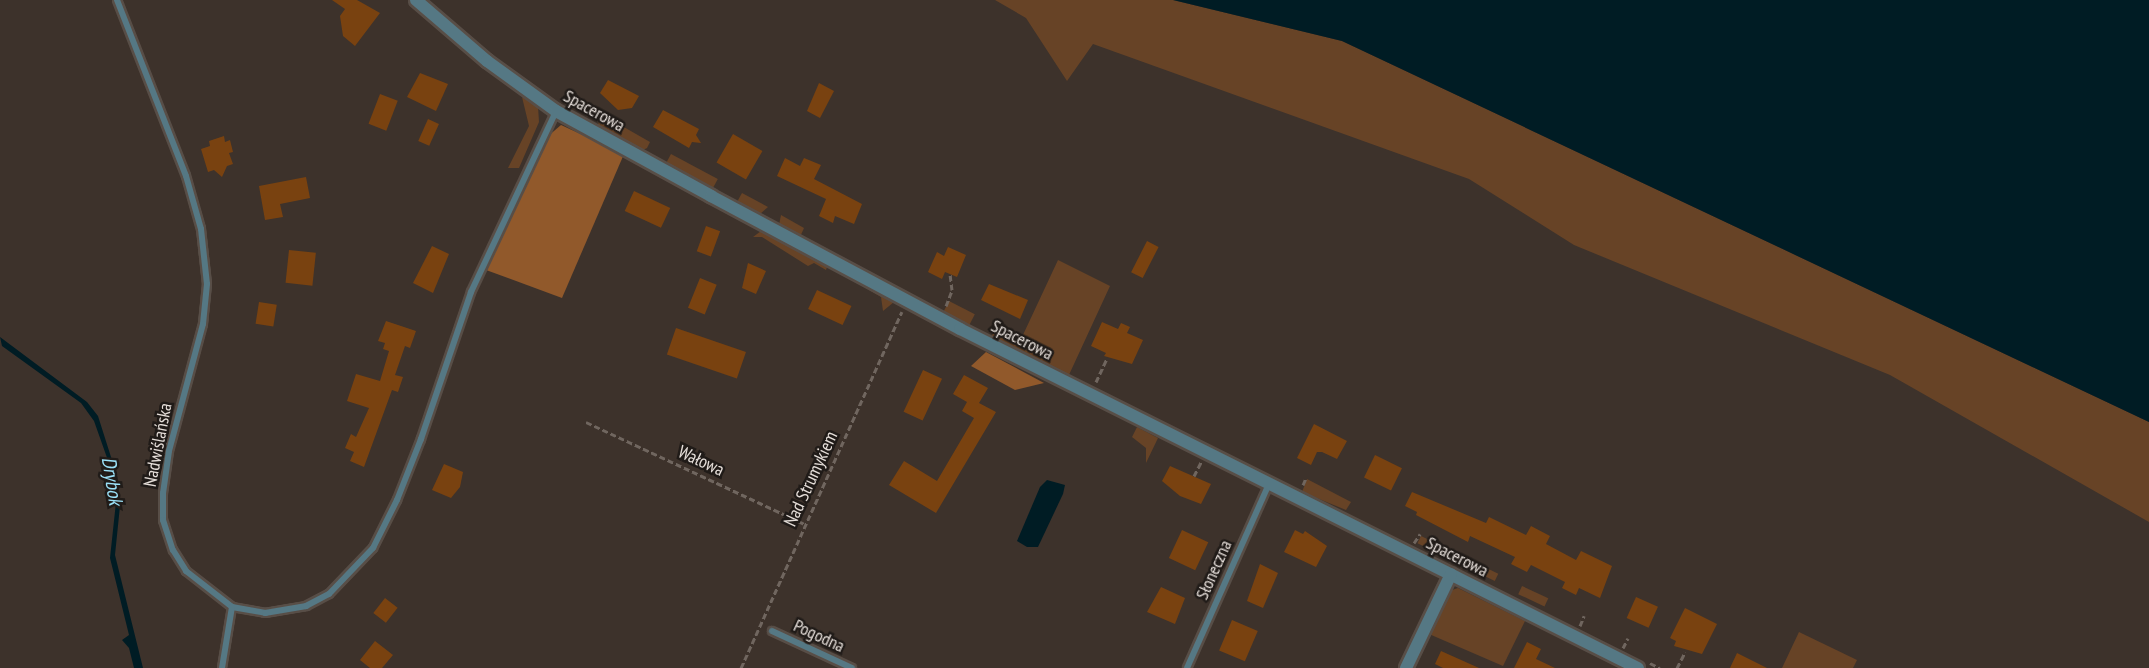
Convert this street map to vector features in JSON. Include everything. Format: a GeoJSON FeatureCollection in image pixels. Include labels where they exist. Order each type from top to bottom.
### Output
{"type":"FeatureCollection","features":[{"type":"Feature","properties":{"kind":"street","name":"Spacerowa"},"geometry":{"type":"LineString","coordinates":[[416,0],[486,61],[556,111],[940,318],[1638,668]]}},
{"type":"Feature","properties":{"kind":"street"},"geometry":{"type":"LineString","coordinates":[[1406,668],[1451,574]]}},
{"type":"Feature","properties":{"kind":"lane","name":"Nadwiślańska"},"geometry":{"type":"LineString","coordinates":[[117,0],[186,176],[201,229],[207,284],[202,324],[170,451],[163,493],[164,520],[173,550],[186,571],[232,607],[265,613],[306,606],[329,594],[373,548],[409,470],[471,292],[556,111]]}},
{"type":"Feature","properties":{"kind":"lane","name":"Słoneczna"},"geometry":{"type":"LineString","coordinates":[[1187,668],[1269,484]]}},
{"type":"Feature","properties":{"kind":"lane"},"geometry":{"type":"LineString","coordinates":[[222,668],[232,607]]}},
{"type":"Feature","properties":{"kind":"lane","name":"Pogodna"},"geometry":{"type":"LineString","coordinates":[[772,631],[852,668]]}},
{"type":"Feature","properties":{"kind":"path"},"geometry":{"type":"LineString","coordinates":[[940,318],[951,296],[950,274]]}},
{"type":"Feature","properties":{"kind":"path","name":"Nad Strumykiem"},"geometry":{"type":"LineString","coordinates":[[741,668],[907,301]]}},
{"type":"Feature","properties":{"kind":"path"},"geometry":{"type":"LineString","coordinates":[[1090,394],[1107,358]]}},
{"type":"Feature","properties":{"kind":"path","name":"Wałowa"},"geometry":{"type":"LineString","coordinates":[[586,422],[805,524]]}},
{"type":"Feature","properties":{"kind":"path"},"geometry":{"type":"LineString","coordinates":[[1413,545],[1420,534]]}},
{"type":"Feature","properties":{"kind":"path"},"geometry":{"type":"LineString","coordinates":[[1579,628],[1584,616]]}},
{"type":"Feature","properties":{"kind":"path"},"geometry":{"type":"LineString","coordinates":[[1622,649],[1628,638]]}},
{"type":"Feature","properties":{"kind":"path"},"geometry":{"type":"LineString","coordinates":[[1677,668],[1685,652]]}},
{"type":"Feature","properties":{"kind":"shaded area"},"geometry":{"type":"Polygon","coordinates":[[[995,0],[1173,0],[1342,41],[2149,422],[2149,522],[1890,375],[1574,245],[1469,179],[1093,44],[1067,81],[1026,18],[995,0]]]}},
{"type":"Feature","properties":{"kind":"shaded area"},"geometry":{"type":"Polygon","coordinates":[[[522,97],[538,106],[539,122],[519,168],[508,168],[529,126],[522,97]]]}},
{"type":"Feature","properties":{"kind":"shaded area"},"geometry":{"type":"Polygon","coordinates":[[[601,114],[650,142],[647,148],[643,150],[598,125],[601,114]]]}},
{"type":"Feature","properties":{"kind":"shaded area"},"geometry":{"type":"Polygon","coordinates":[[[561,125],[624,154],[562,298],[486,270],[547,137],[561,125]]]}},
{"type":"Feature","properties":{"kind":"shaded area"},"geometry":{"type":"Polygon","coordinates":[[[671,154],[718,179],[713,188],[666,163],[671,154]]]}},
{"type":"Feature","properties":{"kind":"shaded area"},"geometry":{"type":"Polygon","coordinates":[[[742,193],[768,207],[759,215],[737,202],[742,193]]]}},
{"type":"Feature","properties":{"kind":"shaded area"},"geometry":{"type":"Polygon","coordinates":[[[781,215],[804,228],[800,237],[779,225],[781,215]]]}},
{"type":"Feature","properties":{"kind":"shaded area"},"geometry":{"type":"Polygon","coordinates":[[[761,231],[827,267],[826,270],[814,263],[808,266],[762,237],[753,237],[761,231]]]}},
{"type":"Feature","properties":{"kind":"shaded area"},"geometry":{"type":"Polygon","coordinates":[[[1058,260],[1110,286],[1068,377],[991,337],[998,325],[1022,337],[1058,260]]]}},
{"type":"Feature","properties":{"kind":"shaded area"},"geometry":{"type":"Polygon","coordinates":[[[852,280],[894,302],[883,311],[881,297],[852,280]]]}},
{"type":"Feature","properties":{"kind":"shaded area"},"geometry":{"type":"Polygon","coordinates":[[[949,301],[975,314],[969,326],[943,313],[949,301]]]}},
{"type":"Feature","properties":{"kind":"shaded area"},"geometry":{"type":"Polygon","coordinates":[[[986,352],[1044,383],[1015,390],[971,366],[986,352]]]}},
{"type":"Feature","properties":{"kind":"shaded area"},"geometry":{"type":"Polygon","coordinates":[[[1137,427],[1158,438],[1146,463],[1146,448],[1132,437],[1137,427]]]}},
{"type":"Feature","properties":{"kind":"shaded area"},"geometry":{"type":"Polygon","coordinates":[[[1307,479],[1351,502],[1346,510],[1302,492],[1307,479]]]}},
{"type":"Feature","properties":{"kind":"shaded area"},"geometry":{"type":"Polygon","coordinates":[[[1421,536],[1498,574],[1495,581],[1417,543],[1421,536]]]}},
{"type":"Feature","properties":{"kind":"shaded area"},"geometry":{"type":"Polygon","coordinates":[[[1522,586],[1548,598],[1544,606],[1518,594],[1522,586]]]}},
{"type":"Feature","properties":{"kind":"shaded area"},"geometry":{"type":"Polygon","coordinates":[[[1458,588],[1525,621],[1503,666],[1429,634],[1452,590],[1458,588]]]}},
{"type":"Feature","properties":{"kind":"shaded area"},"geometry":{"type":"Polygon","coordinates":[[[1799,632],[1857,660],[1853,668],[1782,668],[1799,632]]]}},
{"type":"Feature","properties":{"kind":"water"},"geometry":{"type":"Polygon","coordinates":[[[1173,0],[2149,0],[2149,422],[1342,41],[1173,0]]]}},
{"type":"Feature","properties":{"kind":"water"},"geometry":{"type":"Polygon","coordinates":[[[0,337],[87,402],[98,416],[117,476],[120,506],[115,555],[143,668],[134,668],[129,648],[122,640],[129,635],[110,558],[116,502],[111,469],[94,421],[81,403],[2,346],[0,337]]]}},
{"type":"Feature","properties":{"kind":"water"},"geometry":{"type":"Polygon","coordinates":[[[1047,480],[1065,485],[1063,494],[1038,547],[1027,547],[1017,541],[1040,487],[1047,480]]]}},
{"type":"Feature","properties":{"kind":"building"},"geometry":{"type":"Polygon","coordinates":[[[332,0],[357,0],[380,13],[355,46],[343,36],[340,16],[345,9],[332,0]]]}},
{"type":"Feature","properties":{"kind":"building"},"geometry":{"type":"Polygon","coordinates":[[[420,73],[448,84],[436,111],[407,97],[420,73]]]}},
{"type":"Feature","properties":{"kind":"building"},"geometry":{"type":"Polygon","coordinates":[[[608,80],[639,96],[632,108],[618,110],[600,93],[608,80]]]}},
{"type":"Feature","properties":{"kind":"building"},"geometry":{"type":"Polygon","coordinates":[[[819,83],[834,91],[820,118],[807,111],[819,83]]]}},
{"type":"Feature","properties":{"kind":"building"},"geometry":{"type":"Polygon","coordinates":[[[380,94],[398,101],[386,131],[369,124],[380,94]]]}},
{"type":"Feature","properties":{"kind":"building"},"geometry":{"type":"Polygon","coordinates":[[[663,110],[699,129],[696,135],[701,143],[692,142],[689,148],[653,127],[663,110]]]}},
{"type":"Feature","properties":{"kind":"building"},"geometry":{"type":"Polygon","coordinates":[[[428,119],[439,124],[429,146],[418,141],[428,119]]]}},
{"type":"Feature","properties":{"kind":"building"},"geometry":{"type":"Polygon","coordinates":[[[733,134],[762,151],[746,180],[716,163],[733,134]]]}},
{"type":"Feature","properties":{"kind":"building"},"geometry":{"type":"Polygon","coordinates":[[[224,136],[225,142],[230,140],[233,152],[229,153],[233,164],[227,166],[222,177],[214,170],[208,172],[201,149],[210,146],[209,141],[224,136]]]}},
{"type":"Feature","properties":{"kind":"building"},"geometry":{"type":"Polygon","coordinates":[[[785,158],[800,166],[804,158],[821,165],[814,179],[862,204],[854,224],[835,216],[833,223],[819,216],[826,199],[777,176],[785,158]]]}},
{"type":"Feature","properties":{"kind":"building"},"geometry":{"type":"Polygon","coordinates":[[[306,177],[310,198],[280,204],[283,217],[265,220],[259,186],[306,177]]]}},
{"type":"Feature","properties":{"kind":"building"},"geometry":{"type":"Polygon","coordinates":[[[634,191],[670,208],[661,228],[625,211],[634,191]]]}},
{"type":"Feature","properties":{"kind":"building"},"geometry":{"type":"Polygon","coordinates":[[[706,226],[720,231],[711,257],[697,251],[706,226]]]}},
{"type":"Feature","properties":{"kind":"building"},"geometry":{"type":"Polygon","coordinates":[[[1147,241],[1159,247],[1143,278],[1131,272],[1147,241]]]}},
{"type":"Feature","properties":{"kind":"building"},"geometry":{"type":"Polygon","coordinates":[[[432,246],[449,254],[433,293],[413,283],[432,246]]]}},
{"type":"Feature","properties":{"kind":"building"},"geometry":{"type":"Polygon","coordinates":[[[948,247],[966,255],[957,277],[945,272],[942,279],[928,272],[937,252],[944,256],[948,247]]]}},
{"type":"Feature","properties":{"kind":"building"},"geometry":{"type":"Polygon","coordinates":[[[289,250],[316,253],[312,286],[286,283],[289,250]]]}},
{"type":"Feature","properties":{"kind":"building"},"geometry":{"type":"Polygon","coordinates":[[[748,263],[766,271],[756,294],[742,288],[748,263]]]}},
{"type":"Feature","properties":{"kind":"building"},"geometry":{"type":"Polygon","coordinates":[[[700,278],[717,285],[705,314],[688,308],[700,278]]]}},
{"type":"Feature","properties":{"kind":"building"},"geometry":{"type":"Polygon","coordinates":[[[989,284],[1028,300],[1020,319],[981,300],[989,284]]]}},
{"type":"Feature","properties":{"kind":"building"},"geometry":{"type":"Polygon","coordinates":[[[817,290],[851,306],[843,325],[808,309],[817,290]]]}},
{"type":"Feature","properties":{"kind":"building"},"geometry":{"type":"Polygon","coordinates":[[[259,302],[277,305],[273,327],[256,324],[259,302]]]}},
{"type":"Feature","properties":{"kind":"building"},"geometry":{"type":"Polygon","coordinates":[[[386,321],[416,331],[410,348],[405,346],[395,375],[403,377],[398,392],[392,390],[364,467],[350,461],[354,452],[345,448],[351,434],[356,437],[369,408],[347,401],[356,374],[380,381],[389,351],[383,349],[385,343],[378,341],[386,321]]]}},
{"type":"Feature","properties":{"kind":"building"},"geometry":{"type":"Polygon","coordinates":[[[1102,322],[1118,329],[1121,323],[1130,327],[1127,333],[1143,340],[1132,364],[1104,356],[1106,353],[1091,346],[1102,322]]]}},
{"type":"Feature","properties":{"kind":"building"},"geometry":{"type":"Polygon","coordinates":[[[676,328],[746,352],[737,379],[667,354],[676,328]]]}},
{"type":"Feature","properties":{"kind":"building"},"geometry":{"type":"Polygon","coordinates":[[[923,370],[942,379],[923,421],[904,412],[923,370]]]}},
{"type":"Feature","properties":{"kind":"building"},"geometry":{"type":"Polygon","coordinates":[[[964,375],[988,388],[979,403],[996,412],[936,513],[889,485],[904,461],[937,481],[974,418],[962,411],[967,402],[953,394],[964,375]]]}},
{"type":"Feature","properties":{"kind":"building"},"geometry":{"type":"Polygon","coordinates":[[[1314,424],[1347,441],[1337,459],[1317,452],[1311,465],[1297,458],[1314,424]]]}},
{"type":"Feature","properties":{"kind":"building"},"geometry":{"type":"Polygon","coordinates":[[[1375,455],[1402,468],[1391,491],[1364,477],[1375,455]]]}},
{"type":"Feature","properties":{"kind":"building"},"geometry":{"type":"Polygon","coordinates":[[[444,464],[463,472],[460,487],[451,498],[432,490],[444,464]]]}},
{"type":"Feature","properties":{"kind":"building"},"geometry":{"type":"Polygon","coordinates":[[[1170,466],[1211,484],[1201,504],[1180,496],[1162,481],[1170,466]]]}},
{"type":"Feature","properties":{"kind":"building"},"geometry":{"type":"Polygon","coordinates":[[[1412,492],[1486,523],[1489,517],[1526,535],[1531,526],[1550,536],[1546,544],[1576,560],[1581,551],[1612,566],[1600,598],[1579,588],[1576,595],[1562,588],[1565,582],[1531,565],[1527,572],[1511,564],[1515,557],[1470,536],[1468,542],[1416,515],[1417,512],[1405,506],[1412,492]]]}},
{"type":"Feature","properties":{"kind":"building"},"geometry":{"type":"Polygon","coordinates":[[[1182,530],[1208,542],[1195,570],[1169,558],[1182,530]]]}},
{"type":"Feature","properties":{"kind":"building"},"geometry":{"type":"Polygon","coordinates":[[[1295,530],[1303,534],[1305,531],[1327,546],[1316,567],[1284,552],[1295,530]]]}},
{"type":"Feature","properties":{"kind":"building"},"geometry":{"type":"Polygon","coordinates":[[[1260,564],[1278,573],[1263,608],[1247,601],[1260,564]]]}},
{"type":"Feature","properties":{"kind":"building"},"geometry":{"type":"Polygon","coordinates":[[[1161,587],[1185,598],[1175,624],[1147,612],[1161,587]]]}},
{"type":"Feature","properties":{"kind":"building"},"geometry":{"type":"Polygon","coordinates":[[[1636,597],[1658,607],[1649,628],[1627,618],[1636,597]]]}},
{"type":"Feature","properties":{"kind":"building"},"geometry":{"type":"Polygon","coordinates":[[[385,598],[398,608],[386,623],[373,613],[385,598]]]}},
{"type":"Feature","properties":{"kind":"building"},"geometry":{"type":"Polygon","coordinates":[[[1685,608],[1717,624],[1702,654],[1674,646],[1676,641],[1670,638],[1685,608]]]}},
{"type":"Feature","properties":{"kind":"building"},"geometry":{"type":"Polygon","coordinates":[[[1232,620],[1258,631],[1245,661],[1219,650],[1232,620]]]}},
{"type":"Feature","properties":{"kind":"building"},"geometry":{"type":"Polygon","coordinates":[[[375,641],[393,655],[382,668],[370,668],[360,660],[375,641]]]}},
{"type":"Feature","properties":{"kind":"building"},"geometry":{"type":"Polygon","coordinates":[[[1527,642],[1541,649],[1536,659],[1555,668],[1514,668],[1527,642]]]}},
{"type":"Feature","properties":{"kind":"building"},"geometry":{"type":"Polygon","coordinates":[[[1441,651],[1479,668],[1443,668],[1435,664],[1441,651]]]}},
{"type":"Feature","properties":{"kind":"building"},"geometry":{"type":"Polygon","coordinates":[[[1737,653],[1767,668],[1730,668],[1737,653]]]}},
{"type":"Feature","properties":{"kind":"water label","name":"Drybok"},"geometry":{"type":"Point","coordinates":[112,481]}}]}
